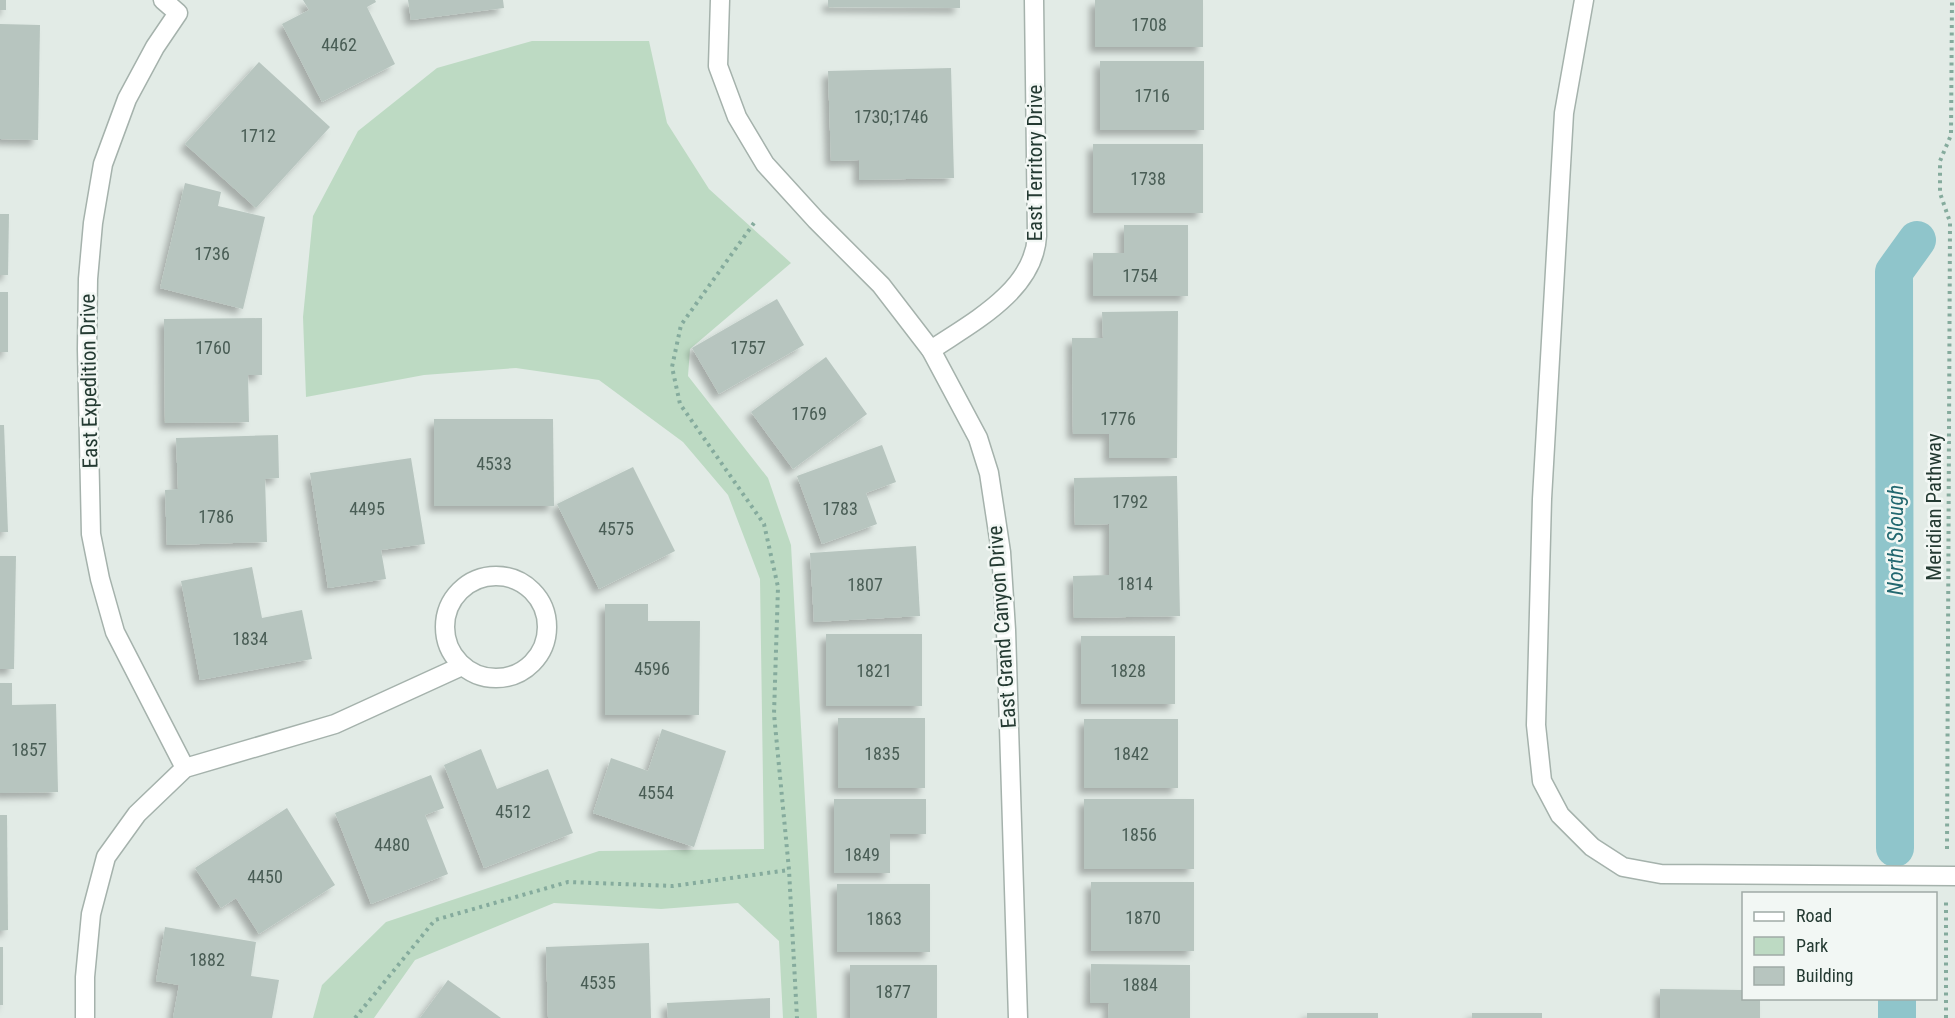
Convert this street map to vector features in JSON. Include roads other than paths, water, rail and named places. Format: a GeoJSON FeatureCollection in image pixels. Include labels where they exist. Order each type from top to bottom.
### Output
{"type":"FeatureCollection","features":[{"type":"Feature","properties":{"kind":"street","name":"East Expedition Drive"},"geometry":{"type":"LineString","coordinates":[[164,0],[184,7],[155,47],[127,99],[103,164],[92,234],[88,279],[87,348],[92,534],[100,579],[115,632],[185,768]]}},
{"type":"Feature","properties":{"kind":"street","name":"East Grand Canyon Drive"},"geometry":{"type":"LineString","coordinates":[[720,0],[718,66],[737,117],[748,136],[765,164],[816,220],[881,285],[931,350],[978,438],[988,473],[1001,552],[1006,630],[1018,1018]]}},
{"type":"Feature","properties":{"kind":"street","name":"East Territory Drive"},"geometry":{"type":"LineString","coordinates":[[931,350],[986,313],[1006,296],[1022,276],[1035,254],[1037,236],[1034,0]]}},
{"type":"Feature","properties":{"kind":"street"},"geometry":{"type":"LineString","coordinates":[[1584,0],[1564,113],[1543,488],[1536,725],[1542,781],[1560,815],[1592,847],[1623,867],[1661,874],[1951,876]]}},
{"type":"Feature","properties":{"kind":"street"},"geometry":{"type":"LineString","coordinates":[[501,576],[518,581],[535,593],[544,608],[547,634],[541,651],[530,665],[522,672],[505,678],[487,678],[462,666],[451,651],[445,623],[450,606],[463,588],[479,579],[501,576]]}},
{"type":"Feature","properties":{"kind":"street"},"geometry":{"type":"LineString","coordinates":[[85,1018],[85,977],[92,914],[106,857],[137,814],[185,768],[335,724],[462,666]]}},
{"type":"Feature","properties":{"kind":"waterway","name":"North Slough"},"geometry":{"type":"LineString","coordinates":[[1895,848],[1894,272],[1917,240]]}},
{"type":"Feature","properties":{"kind":"waterway","name":"North Slough"},"geometry":{"type":"LineString","coordinates":[[1897,1000],[1897,1018]]}}]}
